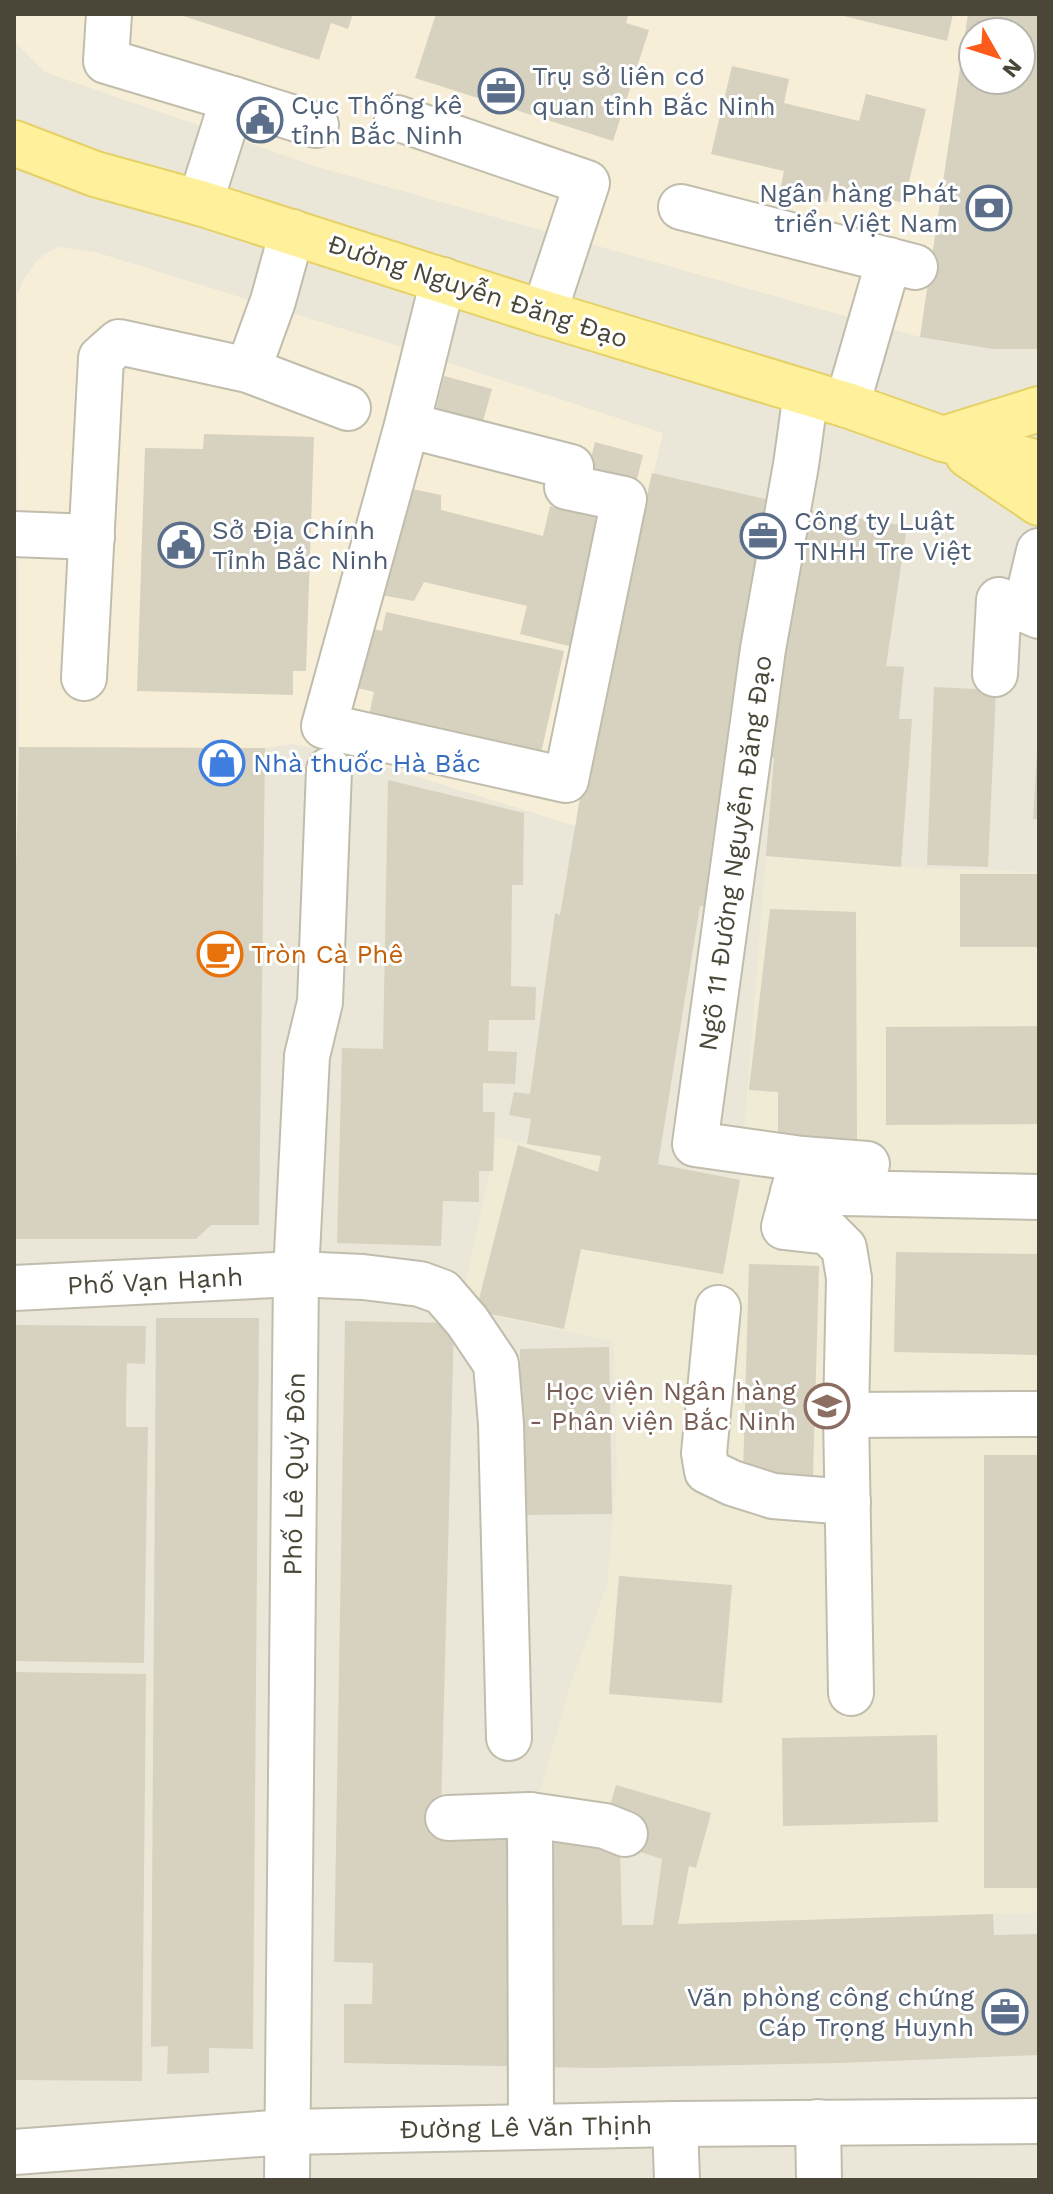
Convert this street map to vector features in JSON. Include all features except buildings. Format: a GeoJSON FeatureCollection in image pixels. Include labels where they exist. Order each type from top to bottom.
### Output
{"type":"FeatureCollection","features":[{"type":"Feature","properties":{"kind":"main road","name":"Đường Nguyễn Đăng Đạo"},"geometry":{"type":"LineString","coordinates":[[14,143],[95,174],[200,203],[826,399],[943,439],[1039,463]]}},
{"type":"Feature","properties":{"kind":"main road"},"geometry":{"type":"LineString","coordinates":[[943,439],[1039,409]]}},
{"type":"Feature","properties":{"kind":"main road","name":"Đường Nguyễn Đăng Đạo"},"geometry":{"type":"LineString","coordinates":[[943,439],[1039,503]]}},
{"type":"Feature","properties":{"kind":"street"},"geometry":{"type":"LineString","coordinates":[[109,14],[106,61],[316,125]]}},
{"type":"Feature","properties":{"kind":"street"},"geometry":{"type":"LineString","coordinates":[[200,203],[233,99]]}},
{"type":"Feature","properties":{"kind":"street"},"geometry":{"type":"LineString","coordinates":[[397,118],[587,183],[544,313]]}},
{"type":"Feature","properties":{"kind":"street"},"geometry":{"type":"LineString","coordinates":[[681,207],[902,264],[826,399]]}},
{"type":"Feature","properties":{"kind":"street"},"geometry":{"type":"LineString","coordinates":[[248,370],[273,301],[292,232]]}},
{"type":"Feature","properties":{"kind":"street"},"geometry":{"type":"LineString","coordinates":[[407,425],[571,467],[567,487],[624,499],[566,780],[324,726],[407,425],[443,280]]}},
{"type":"Feature","properties":{"kind":"street"},"geometry":{"type":"LineString","coordinates":[[84,678],[101,358],[119,342],[248,370],[348,408]]}},
{"type":"Feature","properties":{"kind":"street","name":"Ngõ 11 Đường Nguyễn Đăng Đạo"},"geometry":{"type":"LineString","coordinates":[[826,399],[796,465],[763,649],[695,1144],[798,1176],[867,1164]]}},
{"type":"Feature","properties":{"kind":"street"},"geometry":{"type":"LineString","coordinates":[[14,534],[92,537]]}},
{"type":"Feature","properties":{"kind":"street"},"geometry":{"type":"LineString","coordinates":[[995,674],[999,600],[1032,613],[1039,551]]}},
{"type":"Feature","properties":{"kind":"street","name":"Phố Lê Quý Đôn"},"geometry":{"type":"LineString","coordinates":[[287,2180],[296,1274],[307,1056],[320,1002],[329,770]]}},
{"type":"Feature","properties":{"kind":"street"},"geometry":{"type":"LineString","coordinates":[[851,1693],[846,1415],[849,1278],[844,1248],[828,1232],[784,1227],[798,1176],[1039,1197]]}},
{"type":"Feature","properties":{"kind":"street","name":"Phố Vạn Hạnh"},"geometry":{"type":"LineString","coordinates":[[14,1288],[296,1274],[420,1284],[442,1292],[467,1321],[496,1364],[501,1424],[509,1738]]}},
{"type":"Feature","properties":{"kind":"street"},"geometry":{"type":"LineString","coordinates":[[718,1308],[704,1453],[707,1471],[773,1496],[848,1502]]}},
{"type":"Feature","properties":{"kind":"street"},"geometry":{"type":"LineString","coordinates":[[846,1415],[1039,1414]]}},
{"type":"Feature","properties":{"kind":"street"},"geometry":{"type":"LineString","coordinates":[[530,1815],[531,2127]]}},
{"type":"Feature","properties":{"kind":"street"},"geometry":{"type":"LineString","coordinates":[[448,1818],[530,1815],[605,1826],[625,1834]]}},
{"type":"Feature","properties":{"kind":"street","name":"Đường Lê Văn Thịnh"},"geometry":{"type":"LineString","coordinates":[[14,2152],[287,2132],[1039,2121]]}},
{"type":"Feature","properties":{"kind":"street"},"geometry":{"type":"LineString","coordinates":[[818,2122],[819,2180]]}},
{"type":"Feature","properties":{"kind":"street"},"geometry":{"type":"LineString","coordinates":[[675,2124],[677,2180]]}},
{"type":"Feature","properties":{"kind":"shaded area"},"geometry":{"type":"Polygon","coordinates":[[[14,14],[1039,14],[1039,2180],[14,2180],[14,14]]]}},
{"type":"Feature","properties":{"kind":"shaded area"},"geometry":{"type":"Polygon","coordinates":[[[14,14],[968,14],[957,16],[957,88],[920,337],[321,168],[45,72],[14,41],[14,14]]]}},
{"type":"Feature","properties":{"kind":"shaded area"},"geometry":{"type":"Polygon","coordinates":[[[58,247],[95,252],[395,345],[663,433],[606,678],[576,826],[337,752],[292,744],[265,748],[19,747],[17,296],[35,263],[58,247]]]}},
{"type":"Feature","properties":{"kind":"shaded area","name":"Học viện Ngân hàng - Phân viện Bắc Ninh"},"geometry":{"type":"Polygon","coordinates":[[[766,856],[901,867],[1039,872],[1039,1913],[678,1924],[689,1866],[711,1813],[617,1785],[606,1820],[536,1805],[570,1686],[607,1585],[617,1472],[614,1342],[460,1308],[497,1137],[740,1180],[766,856]]]}},
{"type":"Feature","properties":{"kind":"shaded area"},"geometry":{"type":"Polygon","coordinates":[[[1039,2177],[1039,2180],[870,2180],[1039,2177]]]}},
{"type":"Feature","properties":{"kind":"place","name":"Trụ sở liên cơ quan tỉnh Bắc Ninh"},"geometry":{"type":"Point","coordinates":[501,91]}},
{"type":"Feature","properties":{"kind":"place","name":"Cục Thống kê tỉnh Bắc Ninh"},"geometry":{"type":"Point","coordinates":[260,120]}},
{"type":"Feature","properties":{"kind":"place","name":"Ngân hàng Phát triển Việt Nam"},"geometry":{"type":"Point","coordinates":[989,208]}},
{"type":"Feature","properties":{"kind":"place","name":"Công ty Luật TNHH Tre Việt"},"geometry":{"type":"Point","coordinates":[763,536]}},
{"type":"Feature","properties":{"kind":"place","name":"Sở Địa Chính Tỉnh Bắc Ninh"},"geometry":{"type":"Point","coordinates":[181,545]}},
{"type":"Feature","properties":{"kind":"place","name":"Nhà thuốc Hà Bắc"},"geometry":{"type":"Point","coordinates":[222,763]}},
{"type":"Feature","properties":{"kind":"place","name":"Tròn Cà Phê"},"geometry":{"type":"Point","coordinates":[220,954]}},
{"type":"Feature","properties":{"kind":"place","name":"Học viện Ngân hàng - Phân viện Bắc Ninh"},"geometry":{"type":"Point","coordinates":[827,1406]}},
{"type":"Feature","properties":{"kind":"place","name":"Văn phòng công chứng Cáp Trọng Huynh"},"geometry":{"type":"Point","coordinates":[1005,2012]}}]}
